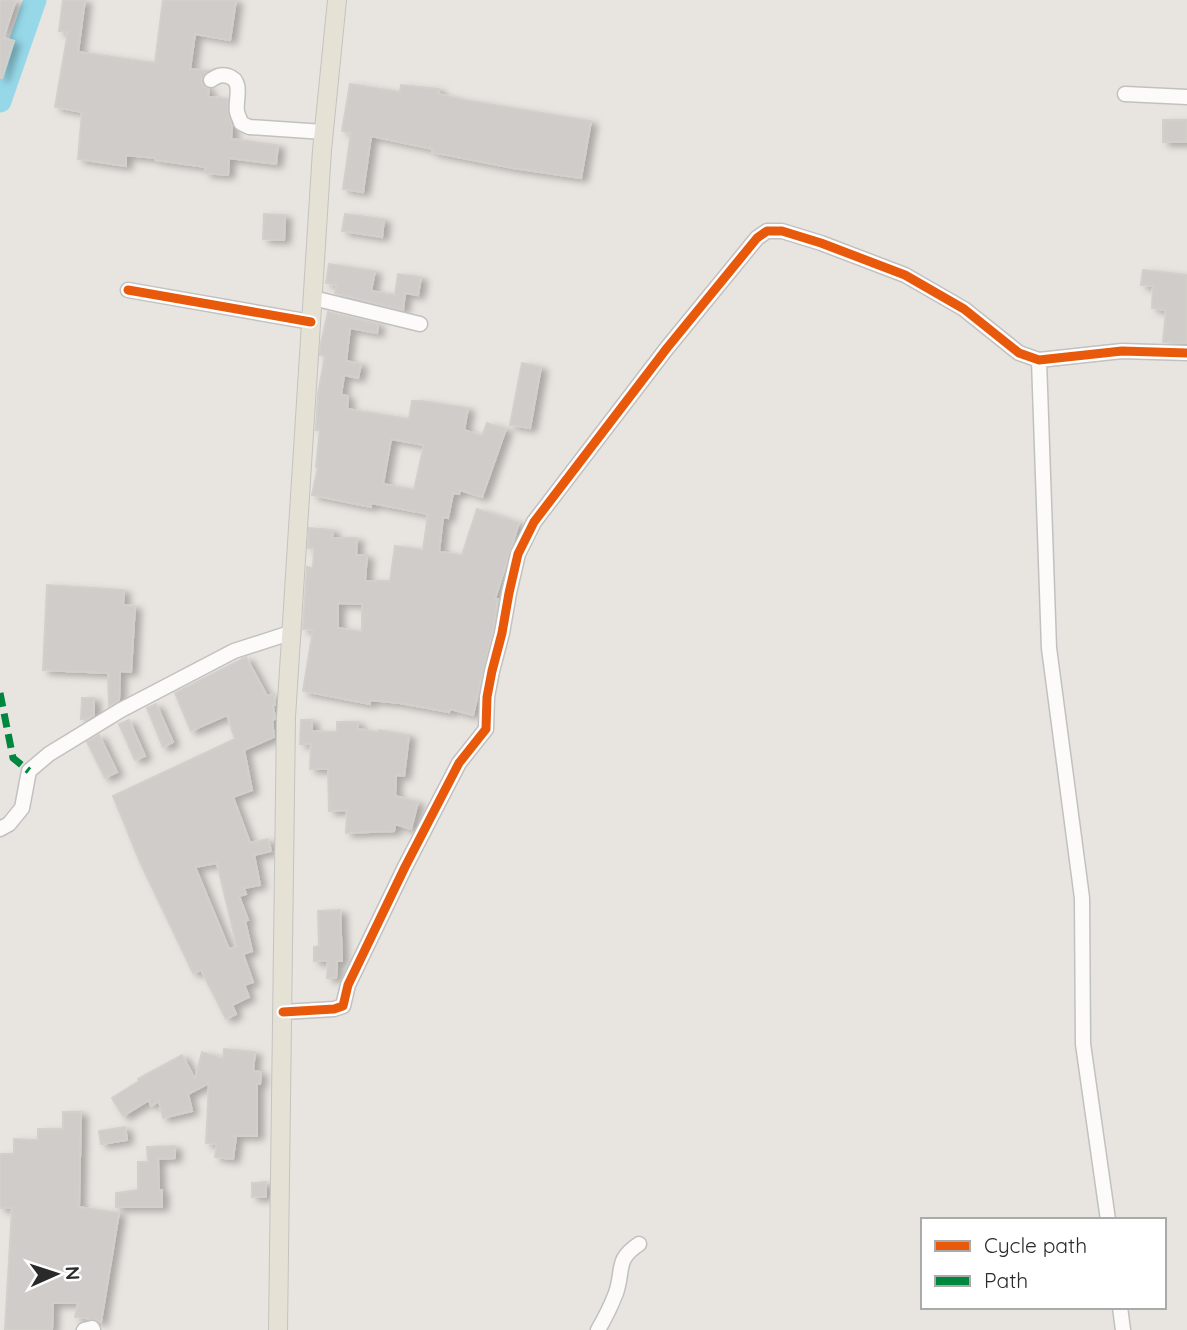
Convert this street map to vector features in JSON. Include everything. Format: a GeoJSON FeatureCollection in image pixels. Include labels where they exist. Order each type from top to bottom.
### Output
{"type":"FeatureCollection","features":[{"type":"Feature","properties":{"kind":"main road"},"geometry":{"type":"LineString","coordinates":[[278,1330],[286,717],[324,132],[337,0]]}},
{"type":"Feature","properties":{"kind":"street"},"geometry":{"type":"LineString","coordinates":[[211,80],[226,75],[235,80],[238,84],[237,110],[241,123],[249,127],[324,132]]}},
{"type":"Feature","properties":{"kind":"street"},"geometry":{"type":"LineString","coordinates":[[1125,94],[1187,97]]}},
{"type":"Feature","properties":{"kind":"street"},"geometry":{"type":"LineString","coordinates":[[283,1012],[343,1006],[348,985],[361,956],[449,781],[459,763],[486,729],[487,697],[518,554],[534,522],[667,348],[757,237],[767,231],[782,230],[905,275],[964,309],[1019,353],[1039,360],[1122,351],[1187,353]]}},
{"type":"Feature","properties":{"kind":"street"},"geometry":{"type":"LineString","coordinates":[[128,290],[311,323]]}},
{"type":"Feature","properties":{"kind":"street"},"geometry":{"type":"LineString","coordinates":[[313,298],[420,324]]}},
{"type":"Feature","properties":{"kind":"street"},"geometry":{"type":"LineString","coordinates":[[1039,360],[1049,648],[1082,898],[1083,1044],[1108,1218]]}},
{"type":"Feature","properties":{"kind":"street"},"geometry":{"type":"LineString","coordinates":[[0,830],[9,824],[22,808],[29,771],[49,754],[121,710],[234,651],[293,632]]}},
{"type":"Feature","properties":{"kind":"street"},"geometry":{"type":"LineString","coordinates":[[598,1330],[616,1293],[623,1257],[639,1244]]}},
{"type":"Feature","properties":{"kind":"street"},"geometry":{"type":"LineString","coordinates":[[1120,1309],[1124,1330]]}},
{"type":"Feature","properties":{"kind":"street"},"geometry":{"type":"LineString","coordinates":[[84,1330],[93,1330]]}},
{"type":"Feature","properties":{"kind":"building"},"geometry":{"type":"Polygon","coordinates":[[[0,0],[16,0],[3,38],[14,41],[2,78],[0,78],[0,0]]]}},
{"type":"Feature","properties":{"kind":"building"},"geometry":{"type":"Polygon","coordinates":[[[63,0],[85,0],[78,52],[155,63],[163,0],[236,0],[230,40],[195,34],[190,69],[208,71],[201,80],[203,86],[209,89],[208,97],[228,99],[231,139],[278,145],[276,164],[229,158],[228,175],[205,173],[206,167],[155,158],[126,155],[126,166],[78,159],[82,112],[55,107],[68,32],[59,31],[63,0]]]}},
{"type":"Feature","properties":{"kind":"building"},"geometry":{"type":"Polygon","coordinates":[[[350,84],[400,92],[401,85],[439,89],[438,94],[464,100],[591,121],[581,178],[432,152],[433,149],[371,136],[363,192],[343,189],[351,133],[342,131],[350,84]]]}},
{"type":"Feature","properties":{"kind":"building"},"geometry":{"type":"Polygon","coordinates":[[[1163,120],[1187,120],[1187,142],[1163,142],[1163,120]]]}},
{"type":"Feature","properties":{"kind":"building"},"geometry":{"type":"Polygon","coordinates":[[[264,214],[285,215],[284,240],[263,239],[264,214]]]}},
{"type":"Feature","properties":{"kind":"building"},"geometry":{"type":"Polygon","coordinates":[[[345,214],[384,219],[382,237],[342,231],[345,214]]]}},
{"type":"Feature","properties":{"kind":"building"},"geometry":{"type":"Polygon","coordinates":[[[329,264],[375,271],[371,291],[395,295],[398,274],[421,277],[418,295],[405,293],[403,310],[335,293],[337,285],[326,283],[329,264]]]}},
{"type":"Feature","properties":{"kind":"building"},"geometry":{"type":"Polygon","coordinates":[[[1143,270],[1187,275],[1187,343],[1163,342],[1166,310],[1152,308],[1153,286],[1141,285],[1143,270]]]}},
{"type":"Feature","properties":{"kind":"building"},"geometry":{"type":"Polygon","coordinates":[[[328,312],[378,324],[377,333],[350,328],[346,361],[361,364],[358,378],[344,375],[341,395],[348,396],[347,409],[409,419],[412,401],[422,401],[468,408],[464,430],[482,436],[487,423],[506,429],[482,497],[460,490],[459,494],[453,493],[448,518],[443,517],[439,552],[462,555],[477,509],[519,523],[495,599],[498,599],[493,631],[473,715],[450,709],[449,712],[400,703],[370,700],[370,704],[303,691],[313,630],[303,629],[307,567],[313,568],[314,548],[308,548],[309,528],[333,530],[332,538],[357,538],[356,555],[367,555],[365,581],[390,581],[395,546],[423,550],[428,514],[371,503],[371,507],[312,495],[318,467],[318,394],[325,356],[320,355],[328,312]],[[391,439],[383,484],[414,490],[424,445],[391,439]],[[338,603],[338,628],[362,632],[362,604],[338,603]]]}},
{"type":"Feature","properties":{"kind":"building"},"geometry":{"type":"Polygon","coordinates":[[[522,363],[541,367],[530,428],[510,425],[522,363]]]}},
{"type":"Feature","properties":{"kind":"building"},"geometry":{"type":"Polygon","coordinates":[[[47,585],[124,590],[123,605],[135,606],[131,672],[120,671],[119,700],[109,706],[108,673],[43,670],[47,585]]]}},
{"type":"Feature","properties":{"kind":"building"},"geometry":{"type":"Polygon","coordinates":[[[246,657],[267,696],[274,694],[274,737],[244,750],[252,790],[233,797],[250,843],[268,839],[271,851],[254,855],[260,885],[244,888],[246,894],[239,896],[248,920],[245,921],[252,951],[243,954],[253,982],[244,985],[249,997],[232,1005],[236,1014],[226,1019],[201,970],[193,973],[140,862],[113,796],[235,739],[227,715],[191,731],[175,693],[246,657]],[[217,863],[195,867],[229,949],[237,947],[217,863]]]}},
{"type":"Feature","properties":{"kind":"building"},"geometry":{"type":"Polygon","coordinates":[[[82,698],[94,698],[94,715],[87,719],[81,719],[82,698]]]}},
{"type":"Feature","properties":{"kind":"building"},"geometry":{"type":"Polygon","coordinates":[[[156,704],[173,742],[163,747],[147,708],[156,704]]]}},
{"type":"Feature","properties":{"kind":"building"},"geometry":{"type":"Polygon","coordinates":[[[129,720],[145,756],[135,760],[119,724],[129,720]]]}},
{"type":"Feature","properties":{"kind":"building"},"geometry":{"type":"Polygon","coordinates":[[[301,720],[312,720],[312,731],[337,732],[337,722],[358,722],[358,729],[409,735],[404,776],[396,775],[395,796],[418,802],[411,829],[395,824],[394,831],[346,833],[347,810],[329,811],[328,769],[310,769],[311,744],[300,744],[301,720]]]}},
{"type":"Feature","properties":{"kind":"building"},"geometry":{"type":"Polygon","coordinates":[[[99,735],[117,772],[105,778],[87,742],[99,735]]]}},
{"type":"Feature","properties":{"kind":"building"},"geometry":{"type":"Polygon","coordinates":[[[340,910],[342,961],[337,961],[336,978],[327,978],[328,961],[314,961],[314,947],[319,946],[318,911],[340,910]]]}},
{"type":"Feature","properties":{"kind":"building"},"geometry":{"type":"Polygon","coordinates":[[[224,1049],[255,1052],[253,1071],[261,1072],[260,1084],[257,1084],[257,1136],[236,1136],[233,1159],[215,1157],[217,1144],[206,1143],[209,1083],[188,1094],[192,1111],[163,1118],[159,1101],[151,1106],[149,1100],[123,1116],[112,1098],[139,1081],[138,1079],[182,1055],[195,1079],[202,1052],[223,1059],[224,1049]]]}},
{"type":"Feature","properties":{"kind":"building"},"geometry":{"type":"Polygon","coordinates":[[[63,1112],[81,1112],[79,1207],[119,1213],[101,1322],[75,1317],[78,1303],[53,1303],[52,1330],[5,1330],[12,1208],[0,1208],[0,1154],[14,1154],[14,1139],[38,1140],[38,1129],[63,1129],[63,1112]]]}},
{"type":"Feature","properties":{"kind":"building"},"geometry":{"type":"Polygon","coordinates":[[[125,1127],[127,1140],[101,1144],[99,1131],[125,1127]]]}},
{"type":"Feature","properties":{"kind":"building"},"geometry":{"type":"Polygon","coordinates":[[[175,1146],[175,1158],[158,1159],[162,1207],[116,1207],[116,1193],[138,1190],[138,1162],[148,1162],[147,1147],[175,1146]]]}},
{"type":"Feature","properties":{"kind":"building"},"geometry":{"type":"Polygon","coordinates":[[[266,1182],[266,1197],[252,1197],[252,1183],[266,1182]]]}},
{"type":"Feature","properties":{"kind":"waterway"},"geometry":{"type":"LineString","coordinates":[[0,101],[35,0]]}},
{"type":"Feature","properties":{"kind":"marked path"},"geometry":{"type":"LineString","coordinates":[[0,693],[13,758],[29,771]]}},
{"type":"Feature","properties":{"kind":"cycle path"},"geometry":{"type":"LineString","coordinates":[[283,1012],[343,1006],[348,985],[405,867],[459,763],[486,729],[487,697],[518,554],[534,522],[667,348],[757,238],[767,231],[782,231],[905,275],[964,309],[1019,353],[1039,360],[1122,351],[1187,353]]}},
{"type":"Feature","properties":{"kind":"cycle path"},"geometry":{"type":"LineString","coordinates":[[128,290],[311,322]]}}]}
